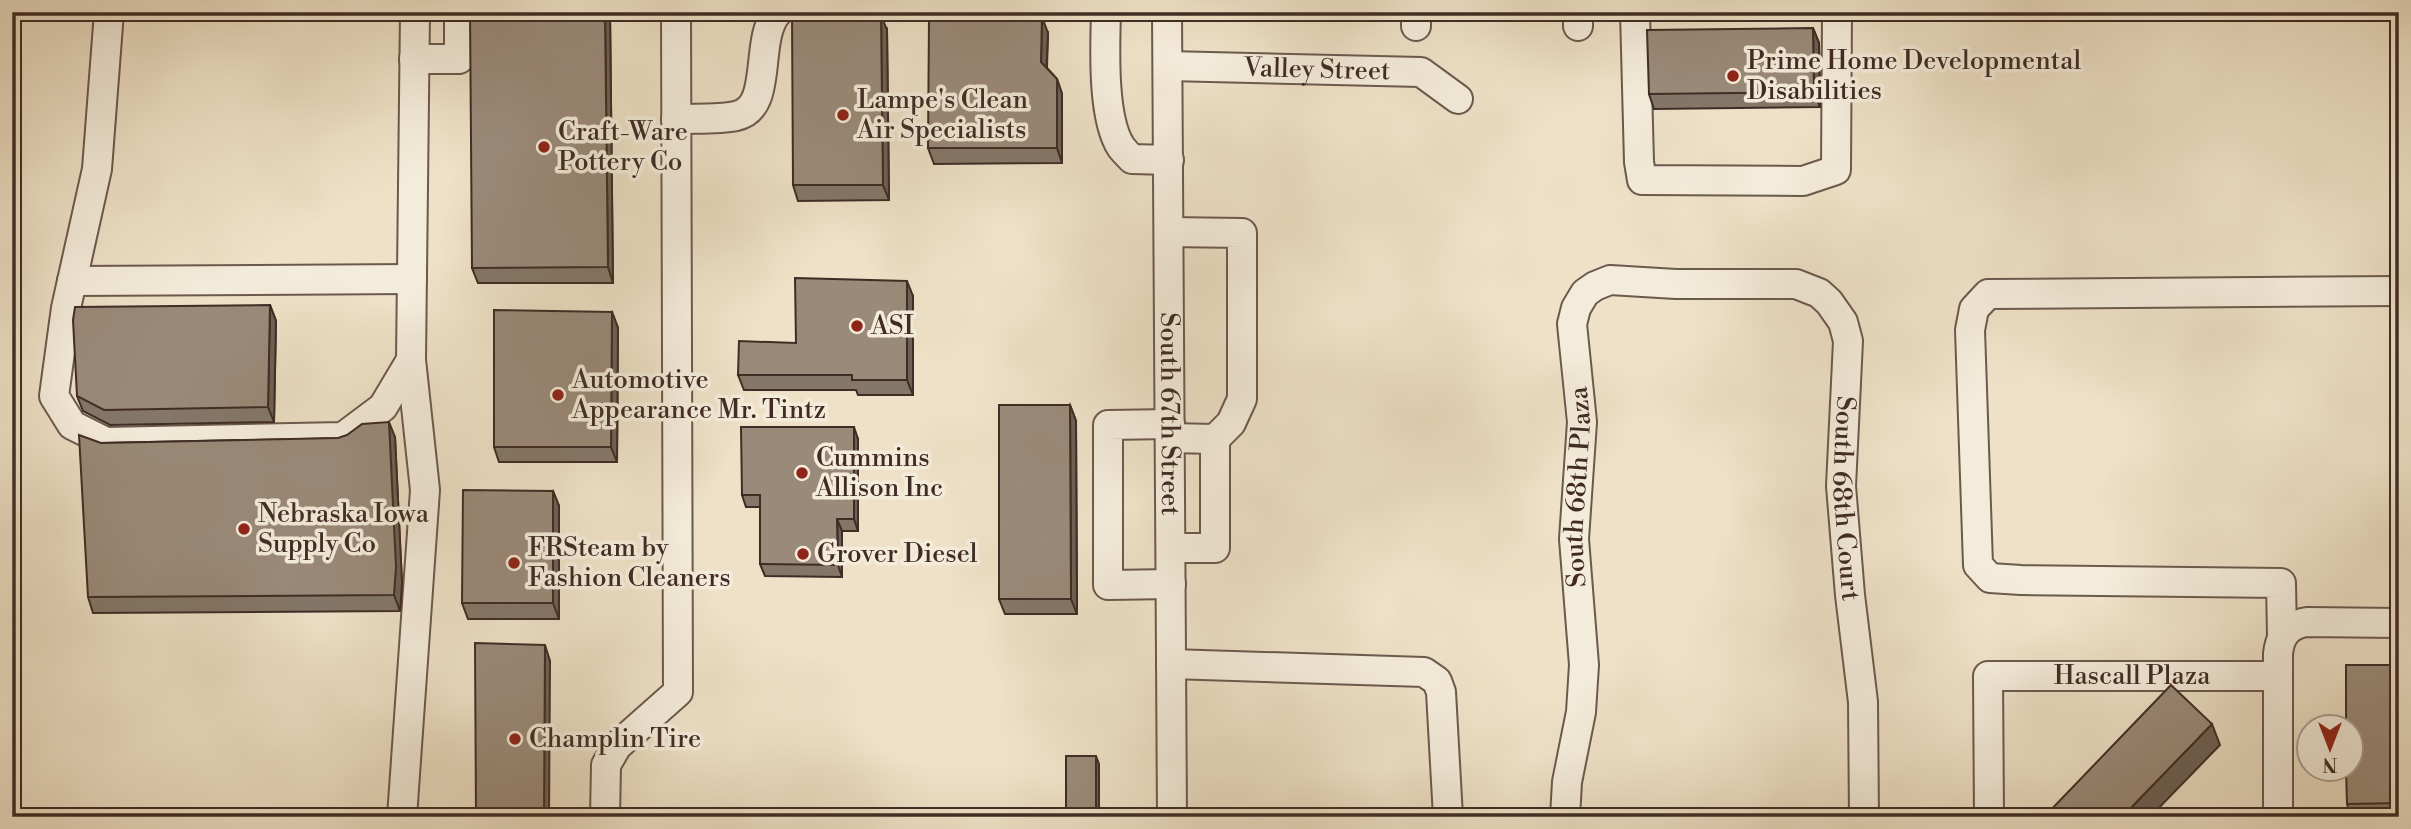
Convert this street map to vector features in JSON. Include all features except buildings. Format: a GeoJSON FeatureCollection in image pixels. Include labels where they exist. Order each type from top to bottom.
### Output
{"type":"FeatureCollection","features":[{"type":"Feature","properties":{"kind":"street"},"geometry":{"type":"LineString","coordinates":[[109,12],[97,169],[66,308],[54,396],[72,425],[106,442],[343,437],[383,407],[411,360]]}},
{"type":"Feature","properties":{"kind":"street"},"geometry":{"type":"LineString","coordinates":[[402,817],[425,490],[411,360],[415,12]]}},
{"type":"Feature","properties":{"kind":"street"},"geometry":{"type":"LineString","coordinates":[[414,59],[458,59],[458,12]]}},
{"type":"Feature","properties":{"kind":"street"},"geometry":{"type":"LineString","coordinates":[[605,817],[606,765],[617,746],[678,692],[676,12]]}},
{"type":"Feature","properties":{"kind":"street"},"geometry":{"type":"LineString","coordinates":[[676,119],[737,116],[750,110],[758,99],[764,48],[773,18],[778,12]]}},
{"type":"Feature","properties":{"kind":"street"},"geometry":{"type":"LineString","coordinates":[[1106,12],[1105,58],[1112,127],[1121,147],[1132,159],[1169,160]]}},
{"type":"Feature","properties":{"kind":"street","name":"South 67th Street"},"geometry":{"type":"LineString","coordinates":[[1167,12],[1172,817]]}},
{"type":"Feature","properties":{"kind":"street"},"geometry":{"type":"LineString","coordinates":[[1636,12],[1639,162],[1642,180],[1803,181],[1836,170],[1837,12]]}},
{"type":"Feature","properties":{"kind":"street","name":"Valley Street"},"geometry":{"type":"LineString","coordinates":[[1168,66],[1421,72],[1458,99]]}},
{"type":"Feature","properties":{"kind":"street"},"geometry":{"type":"LineString","coordinates":[[1169,232],[1242,233],[1242,399],[1231,423],[1215,439],[1214,548],[1171,548]]}},
{"type":"Feature","properties":{"kind":"street"},"geometry":{"type":"LineString","coordinates":[[72,281],[412,279]]}},
{"type":"Feature","properties":{"kind":"street","name":"South 68th Plaza"},"geometry":{"type":"LineString","coordinates":[[1565,817],[1567,782],[1581,712],[1584,665],[1574,539],[1582,422],[1572,324],[1576,308],[1584,293],[1610,280],[1714,285]]}},
{"type":"Feature","properties":{"kind":"street","name":"South 68th Court"},"geometry":{"type":"LineString","coordinates":[[1714,285],[1782,282],[1796,284],[1819,293],[1843,322],[1848,341],[1841,486],[1863,702],[1864,817]]}},
{"type":"Feature","properties":{"kind":"street"},"geometry":{"type":"LineString","coordinates":[[2278,817],[2277,654],[2282,636],[2281,583],[2021,580],[1990,578],[1978,565],[1970,330],[1974,309],[1988,294],[2399,290]]}},
{"type":"Feature","properties":{"kind":"street"},"geometry":{"type":"LineString","coordinates":[[1171,584],[1108,585],[1108,425],[1215,439]]}},
{"type":"Feature","properties":{"kind":"street"},"geometry":{"type":"LineString","coordinates":[[2282,636],[2296,624],[2307,622],[2399,623]]}},
{"type":"Feature","properties":{"kind":"street"},"geometry":{"type":"LineString","coordinates":[[1171,664],[1424,672],[1437,681],[1441,692],[1448,817]]}},
{"type":"Feature","properties":{"kind":"street","name":"Hascall Plaza"},"geometry":{"type":"LineString","coordinates":[[1989,817],[1988,676],[2277,676]]}},
{"type":"Feature","properties":{"kind":"place","name":"Prime Home Developmental Disabilities"},"geometry":{"type":"Point","coordinates":[1733,76]}},
{"type":"Feature","properties":{"kind":"place","name":"Lampe's Clean Air Specialists"},"geometry":{"type":"Point","coordinates":[843,115]}},
{"type":"Feature","properties":{"kind":"place","name":"Craft-Ware Pottery Co"},"geometry":{"type":"Point","coordinates":[544,147]}},
{"type":"Feature","properties":{"kind":"place","name":"ASI"},"geometry":{"type":"Point","coordinates":[857,326]}},
{"type":"Feature","properties":{"kind":"place","name":"Automotive Appearance Mr. Tintz"},"geometry":{"type":"Point","coordinates":[558,395]}},
{"type":"Feature","properties":{"kind":"place","name":"Cummins Allison Inc"},"geometry":{"type":"Point","coordinates":[802,473]}},
{"type":"Feature","properties":{"kind":"place","name":"Nebraska Iowa Supply Co"},"geometry":{"type":"Point","coordinates":[244,529]}},
{"type":"Feature","properties":{"kind":"place","name":"Grover Diesel"},"geometry":{"type":"Point","coordinates":[803,554]}},
{"type":"Feature","properties":{"kind":"place","name":"FRSteam by Fashion Cleaners"},"geometry":{"type":"Point","coordinates":[514,563]}},
{"type":"Feature","properties":{"kind":"place","name":"Champlin Tire"},"geometry":{"type":"Point","coordinates":[515,739]}}]}
